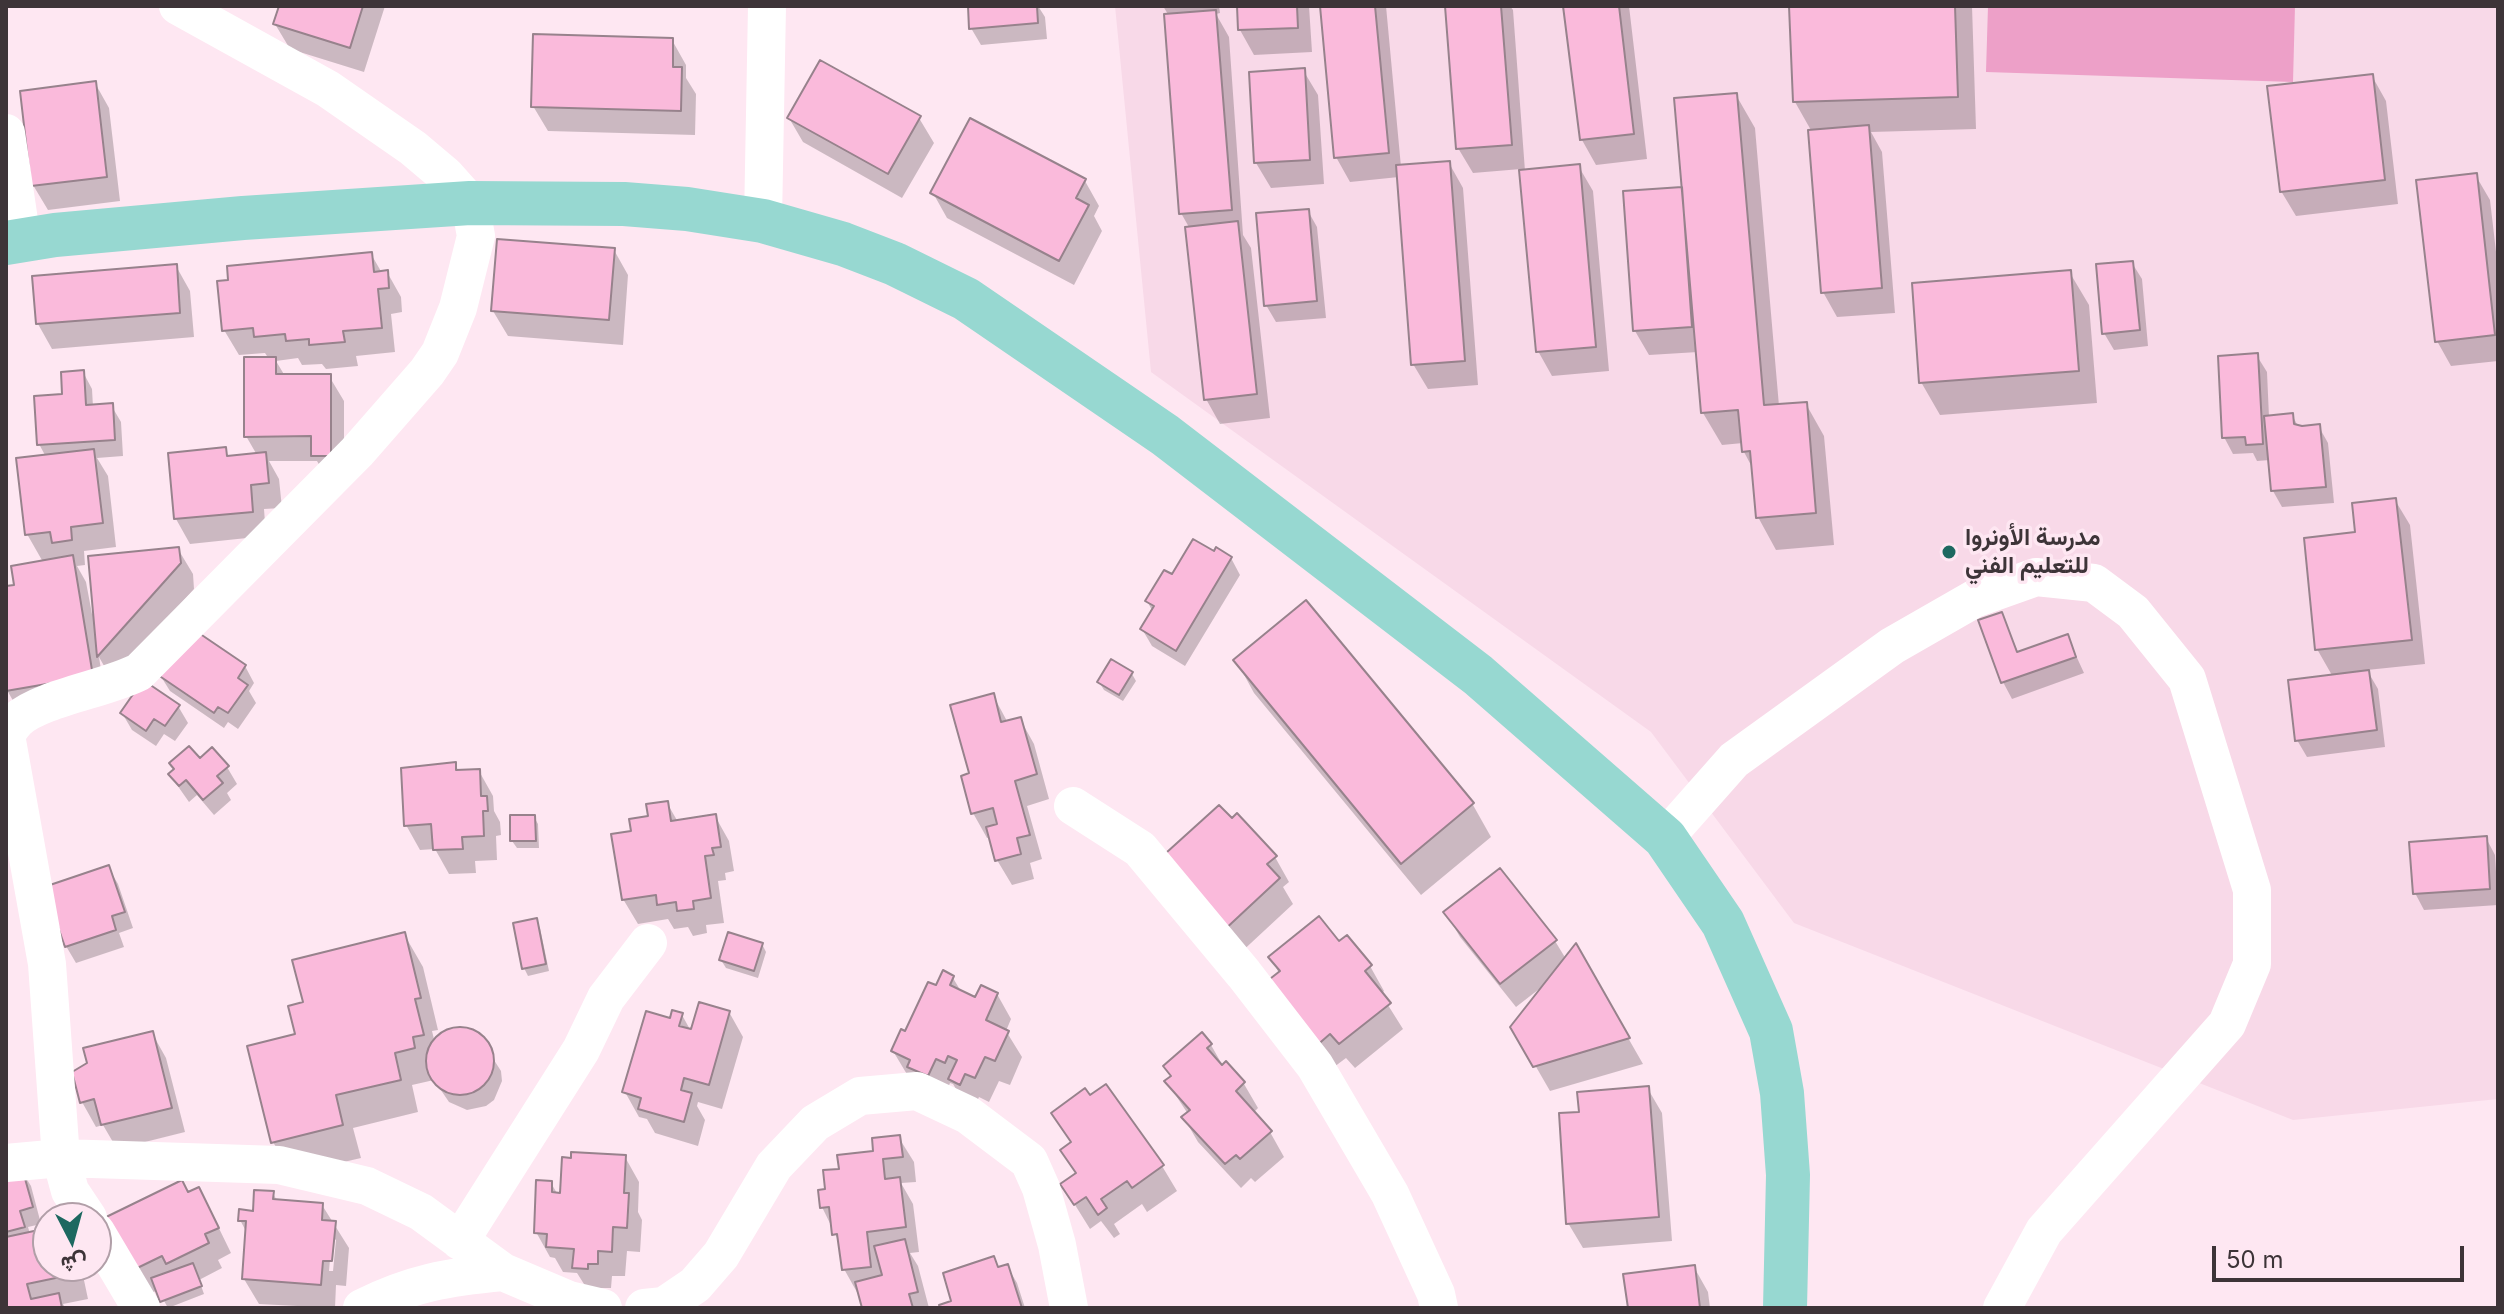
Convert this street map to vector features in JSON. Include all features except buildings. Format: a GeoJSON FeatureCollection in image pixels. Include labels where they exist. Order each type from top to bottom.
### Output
{"type":"FeatureCollection","features":[{"type":"Feature","properties":{"kind":"main road"},"geometry":{"type":"LineString","coordinates":[[14,242],[55,235],[243,218],[470,203],[624,204],[687,209],[763,221],[843,244],[932,280],[966,299],[1153,426],[1478,675],[1665,838],[1723,923],[1771,1031],[1782,1093],[1788,1175],[1785,1308]]}},
{"type":"Feature","properties":{"kind":"street"},"geometry":{"type":"LineString","coordinates":[[77,1202],[70,1191],[61,1158],[47,964],[6,735],[18,719],[52,702],[120,682],[139,672],[357,452],[440,353],[458,308],[476,236],[470,203],[445,175],[413,148],[328,89],[178,6]]}},
{"type":"Feature","properties":{"kind":"street"},"geometry":{"type":"LineString","coordinates":[[763,221],[767,6]]}},
{"type":"Feature","properties":{"kind":"street"},"geometry":{"type":"LineString","coordinates":[[6,133],[14,242]]}},
{"type":"Feature","properties":{"kind":"street"},"geometry":{"type":"LineString","coordinates":[[1665,838],[1734,760],[1892,646],[1974,599],[2036,577],[2094,583],[2133,612],[2187,679],[2252,890],[2252,964],[2227,1024],[2044,1231],[2002,1308]]}},
{"type":"Feature","properties":{"kind":"street"},"geometry":{"type":"LineString","coordinates":[[1073,806],[1140,849],[1244,974],[1315,1066],[1390,1194],[1439,1308]]}},
{"type":"Feature","properties":{"kind":"street"},"geometry":{"type":"LineString","coordinates":[[460,1241],[581,1050],[606,998],[648,943]]}},
{"type":"Feature","properties":{"kind":"street"},"geometry":{"type":"LineString","coordinates":[[644,1308],[664,1306],[695,1285],[721,1255],[774,1166],[815,1123],[860,1096],[917,1091],[968,1115],[1029,1161],[1045,1202],[1069,1308]]}},
{"type":"Feature","properties":{"kind":"street"},"geometry":{"type":"LineString","coordinates":[[6,1163],[61,1158],[279,1165],[367,1186],[421,1212],[503,1272],[569,1300],[603,1308]]}},
{"type":"Feature","properties":{"kind":"street"},"geometry":{"type":"LineString","coordinates":[[112,1259],[141,1308]]}},
{"type":"Feature","properties":{"kind":"street"},"geometry":{"type":"LineString","coordinates":[[362,1308],[412,1285],[503,1272]]}},
{"type":"Feature","properties":{"kind":"shaded area","name":"مدرسة الأونروا للتعليم الفني"},"geometry":{"type":"Polygon","coordinates":[[[1115,6],[2498,6],[2498,1099],[2293,1120],[1794,923],[1651,732],[1151,372],[1115,6]]]}},
{"type":"Feature","properties":{"kind":"shaded area"},"geometry":{"type":"Polygon","coordinates":[[[1988,6],[2295,6],[2293,82],[1986,72],[1988,6]]]}},
{"type":"Feature","properties":{"kind":"place","name":"مدرسة الأونروا للتعليم الفني"},"geometry":{"type":"Point","coordinates":[1949,552]}}]}
